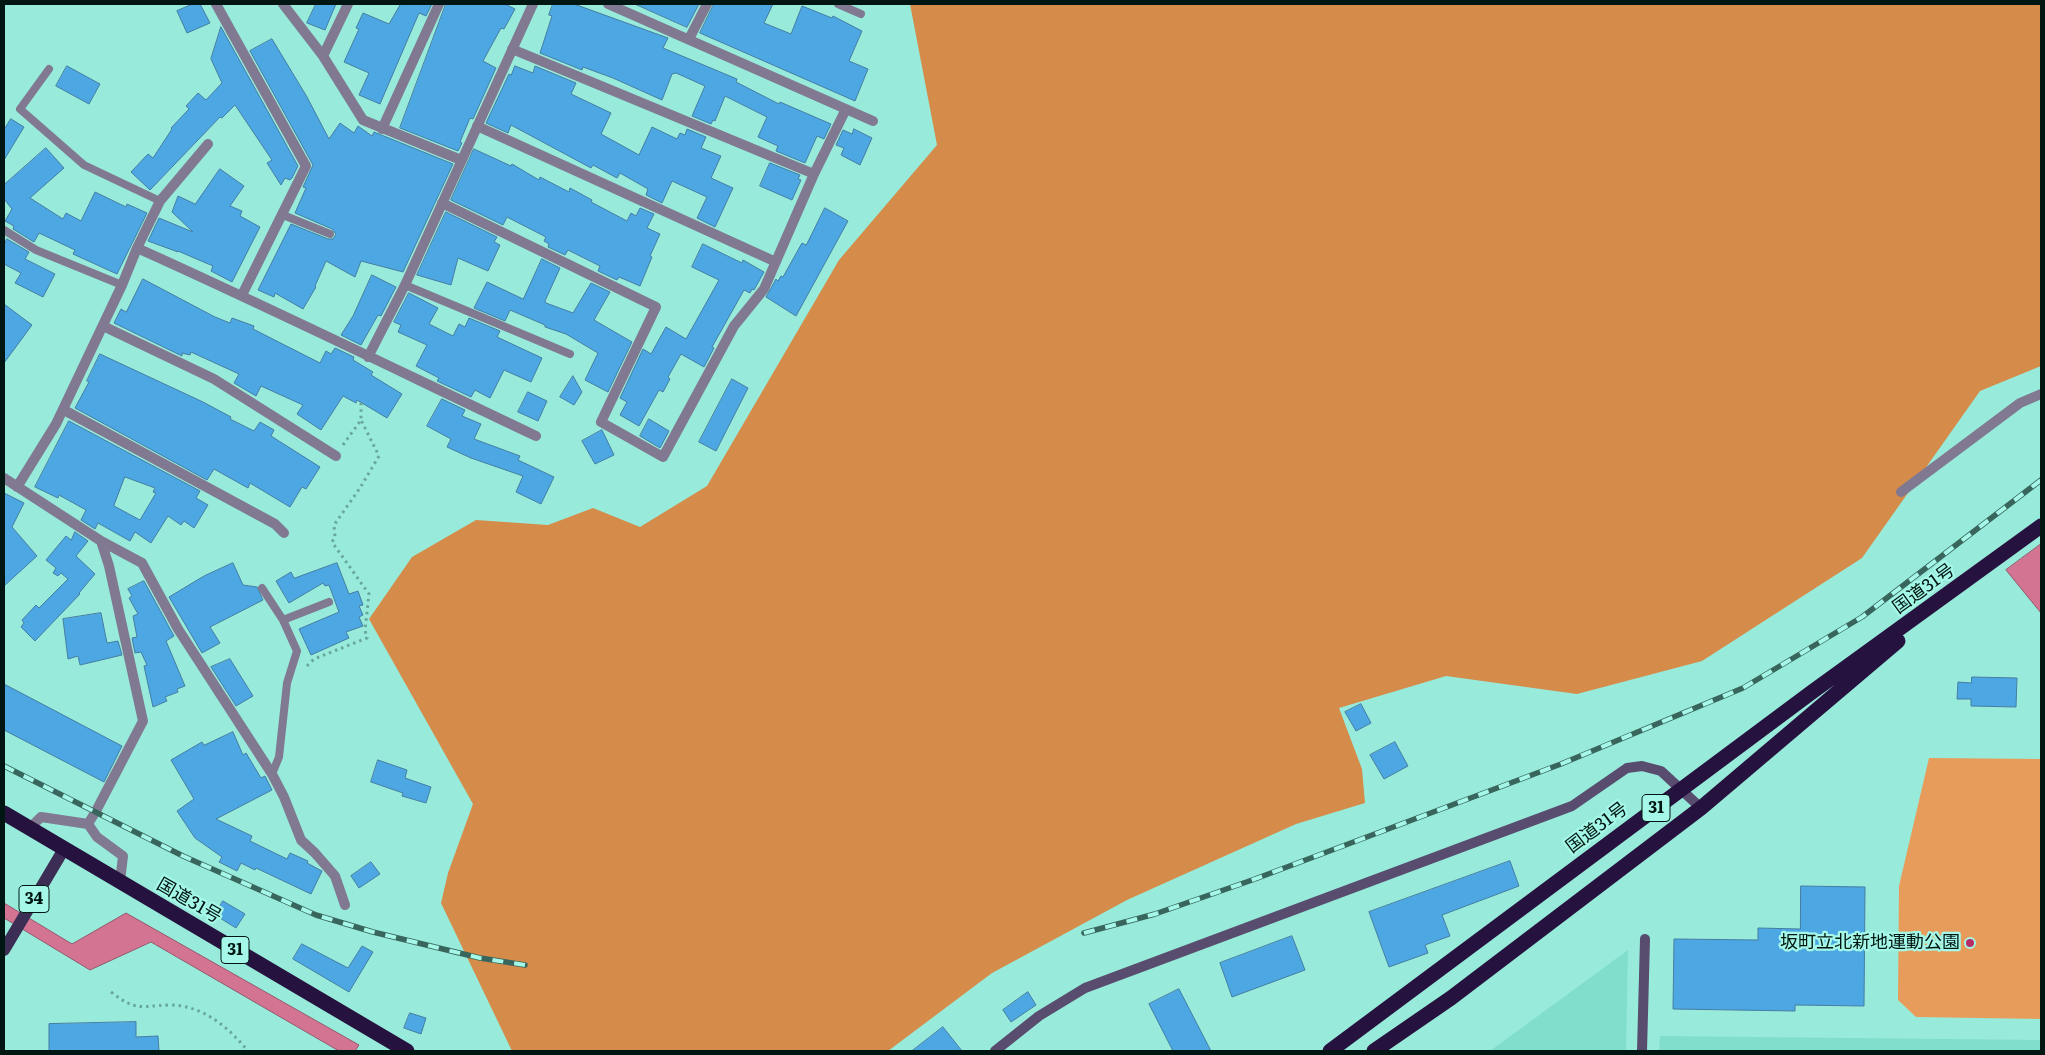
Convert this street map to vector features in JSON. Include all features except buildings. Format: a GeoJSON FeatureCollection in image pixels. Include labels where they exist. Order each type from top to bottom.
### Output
{"type":"FeatureCollection","features":[{"type":"Feature","properties":{"kind":"highway","name":"国道31号"},"geometry":{"type":"LineString","coordinates":[[1330,1051],[2041,526]]}},
{"type":"Feature","properties":{"kind":"highway","name":"国道31号"},"geometry":{"type":"LineString","coordinates":[[1374,1051],[1451,998],[1700,808],[1985,568]]}},
{"type":"Feature","properties":{"kind":"highway","name":"国道31号"},"geometry":{"type":"LineString","coordinates":[[4,813],[407,1051]]}},
{"type":"Feature","properties":{"kind":"main road","name":"34"},"geometry":{"type":"LineString","coordinates":[[4,950],[64,849]]}},
{"type":"Feature","properties":{"kind":"street"},"geometry":{"type":"LineString","coordinates":[[216,4],[306,166],[242,295]]}},
{"type":"Feature","properties":{"kind":"street"},"geometry":{"type":"LineString","coordinates":[[283,4],[323,56],[363,120],[461,160]]}},
{"type":"Feature","properties":{"kind":"street"},"geometry":{"type":"LineString","coordinates":[[323,56],[348,4]]}},
{"type":"Feature","properties":{"kind":"street"},"geometry":{"type":"LineString","coordinates":[[382,129],[439,4]]}},
{"type":"Feature","properties":{"kind":"street"},"geometry":{"type":"LineString","coordinates":[[368,357],[405,285],[533,4]]}},
{"type":"Feature","properties":{"kind":"street"},"geometry":{"type":"LineString","coordinates":[[608,4],[873,121]]}},
{"type":"Feature","properties":{"kind":"street"},"geometry":{"type":"LineString","coordinates":[[689,40],[707,4]]}},
{"type":"Feature","properties":{"kind":"street"},"geometry":{"type":"LineString","coordinates":[[512,49],[814,174]]}},
{"type":"Feature","properties":{"kind":"street"},"geometry":{"type":"LineString","coordinates":[[442,203],[656,307],[601,422],[664,458],[734,326],[764,289],[814,174],[846,109]]}},
{"type":"Feature","properties":{"kind":"street"},"geometry":{"type":"LineString","coordinates":[[477,126],[776,262]]}},
{"type":"Feature","properties":{"kind":"street"},"geometry":{"type":"LineString","coordinates":[[17,486],[64,410],[160,201],[208,144]]}},
{"type":"Feature","properties":{"kind":"street"},"geometry":{"type":"LineString","coordinates":[[137,248],[302,323],[368,357],[536,436]]}},
{"type":"Feature","properties":{"kind":"street"},"geometry":{"type":"LineString","coordinates":[[103,326],[214,379],[336,456]]}},
{"type":"Feature","properties":{"kind":"street"},"geometry":{"type":"LineString","coordinates":[[1901,492],[2020,404],[2041,394]]}},
{"type":"Feature","properties":{"kind":"street"},"geometry":{"type":"LineString","coordinates":[[64,410],[275,524],[284,533]]}},
{"type":"Feature","properties":{"kind":"street"},"geometry":{"type":"LineString","coordinates":[[4,478],[101,541],[142,564],[178,630],[272,774],[284,797],[301,840],[315,852],[335,876],[345,906]]}},
{"type":"Feature","properties":{"kind":"street"},"geometry":{"type":"LineString","coordinates":[[88,824],[143,720],[109,566],[101,541]]}},
{"type":"Feature","properties":{"kind":"street"},"geometry":{"type":"LineString","coordinates":[[995,1051],[1039,1016],[1084,988],[1572,806],[1627,768],[1642,766],[1661,771],[1700,808]]}},
{"type":"Feature","properties":{"kind":"street"},"geometry":{"type":"LineString","coordinates":[[30,828],[41,817],[88,824],[97,837],[122,856],[120,882]]}},
{"type":"Feature","properties":{"kind":"street"},"geometry":{"type":"LineString","coordinates":[[1642,1051],[1644,939]]}},
{"type":"Feature","properties":{"kind":"lane"},"geometry":{"type":"LineString","coordinates":[[838,4],[861,14]]}},
{"type":"Feature","properties":{"kind":"lane"},"geometry":{"type":"LineString","coordinates":[[49,69],[20,109],[84,165],[160,201]]}},
{"type":"Feature","properties":{"kind":"lane"},"geometry":{"type":"LineString","coordinates":[[283,215],[330,234]]}},
{"type":"Feature","properties":{"kind":"lane"},"geometry":{"type":"LineString","coordinates":[[4,230],[36,250],[122,285]]}},
{"type":"Feature","properties":{"kind":"lane"},"geometry":{"type":"LineString","coordinates":[[405,285],[570,354]]}},
{"type":"Feature","properties":{"kind":"lane"},"geometry":{"type":"LineString","coordinates":[[262,588],[283,620],[297,651],[287,683],[279,757],[272,774]]}},
{"type":"Feature","properties":{"kind":"lane"},"geometry":{"type":"LineString","coordinates":[[283,620],[328,602]]}},
{"type":"Feature","properties":{"kind":"path"},"geometry":{"type":"LineString","coordinates":[[287,683],[298,682],[307,665],[314,659],[367,638],[364,630],[369,594],[332,542],[335,537],[334,525],[360,488],[379,456],[361,420],[361,402]]}},
{"type":"Feature","properties":{"kind":"path"},"geometry":{"type":"LineString","coordinates":[[336,456],[361,420]]}},
{"type":"Feature","properties":{"kind":"path"},"geometry":{"type":"LineString","coordinates":[[111,992],[124,1002],[141,1008],[171,1005],[190,1008],[211,1016],[232,1032],[248,1051]]}},
{"type":"Feature","properties":{"kind":"shaded area"},"geometry":{"type":"Polygon","coordinates":[[[910,4],[2041,4],[2041,366],[1980,391],[1862,558],[1702,661],[1577,694],[1446,676],[1339,708],[1362,769],[1365,803],[1296,824],[1127,900],[992,973],[888,1051],[512,1051],[441,903],[448,873],[473,804],[369,619],[412,557],[476,520],[548,525],[593,508],[640,527],[707,486],[839,260],[937,145],[910,4]]]}},
{"type":"Feature","properties":{"kind":"shaded area"},"geometry":{"type":"Polygon","coordinates":[[[2041,544],[2041,613],[2006,570],[2041,544]]]}},
{"type":"Feature","properties":{"kind":"shaded area","name":"坂町立北新地運動公園"},"geometry":{"type":"Polygon","coordinates":[[[1929,758],[2041,759],[2041,1019],[1916,1017],[1898,1000],[1899,886],[1929,758]]]}},
{"type":"Feature","properties":{"kind":"shaded area"},"geometry":{"type":"Polygon","coordinates":[[[4,903],[72,944],[126,913],[359,1045],[355,1051],[339,1051],[151,942],[90,970],[4,918],[4,903]]]}},
{"type":"Feature","properties":{"kind":"shaded area"},"geometry":{"type":"Polygon","coordinates":[[[1628,950],[1626,1051],[1490,1051],[1628,950]]]}},
{"type":"Feature","properties":{"kind":"shaded area"},"geometry":{"type":"Polygon","coordinates":[[[1660,1036],[2041,1040],[2041,1051],[1659,1051],[1660,1036]]]}},
{"type":"Feature","properties":{"kind":"railway"},"geometry":{"type":"LineString","coordinates":[[1084,933],[1155,914],[1255,879],[1561,764],[1743,688],[1862,617],[2041,480]]}},
{"type":"Feature","properties":{"kind":"railway"},"geometry":{"type":"LineString","coordinates":[[4,766],[183,856],[316,915],[373,932],[480,958],[525,965]]}},
{"type":"Feature","properties":{"kind":"place","name":"坂町立北新地運動公園"},"geometry":{"type":"Point","coordinates":[1970,943]}}]}
